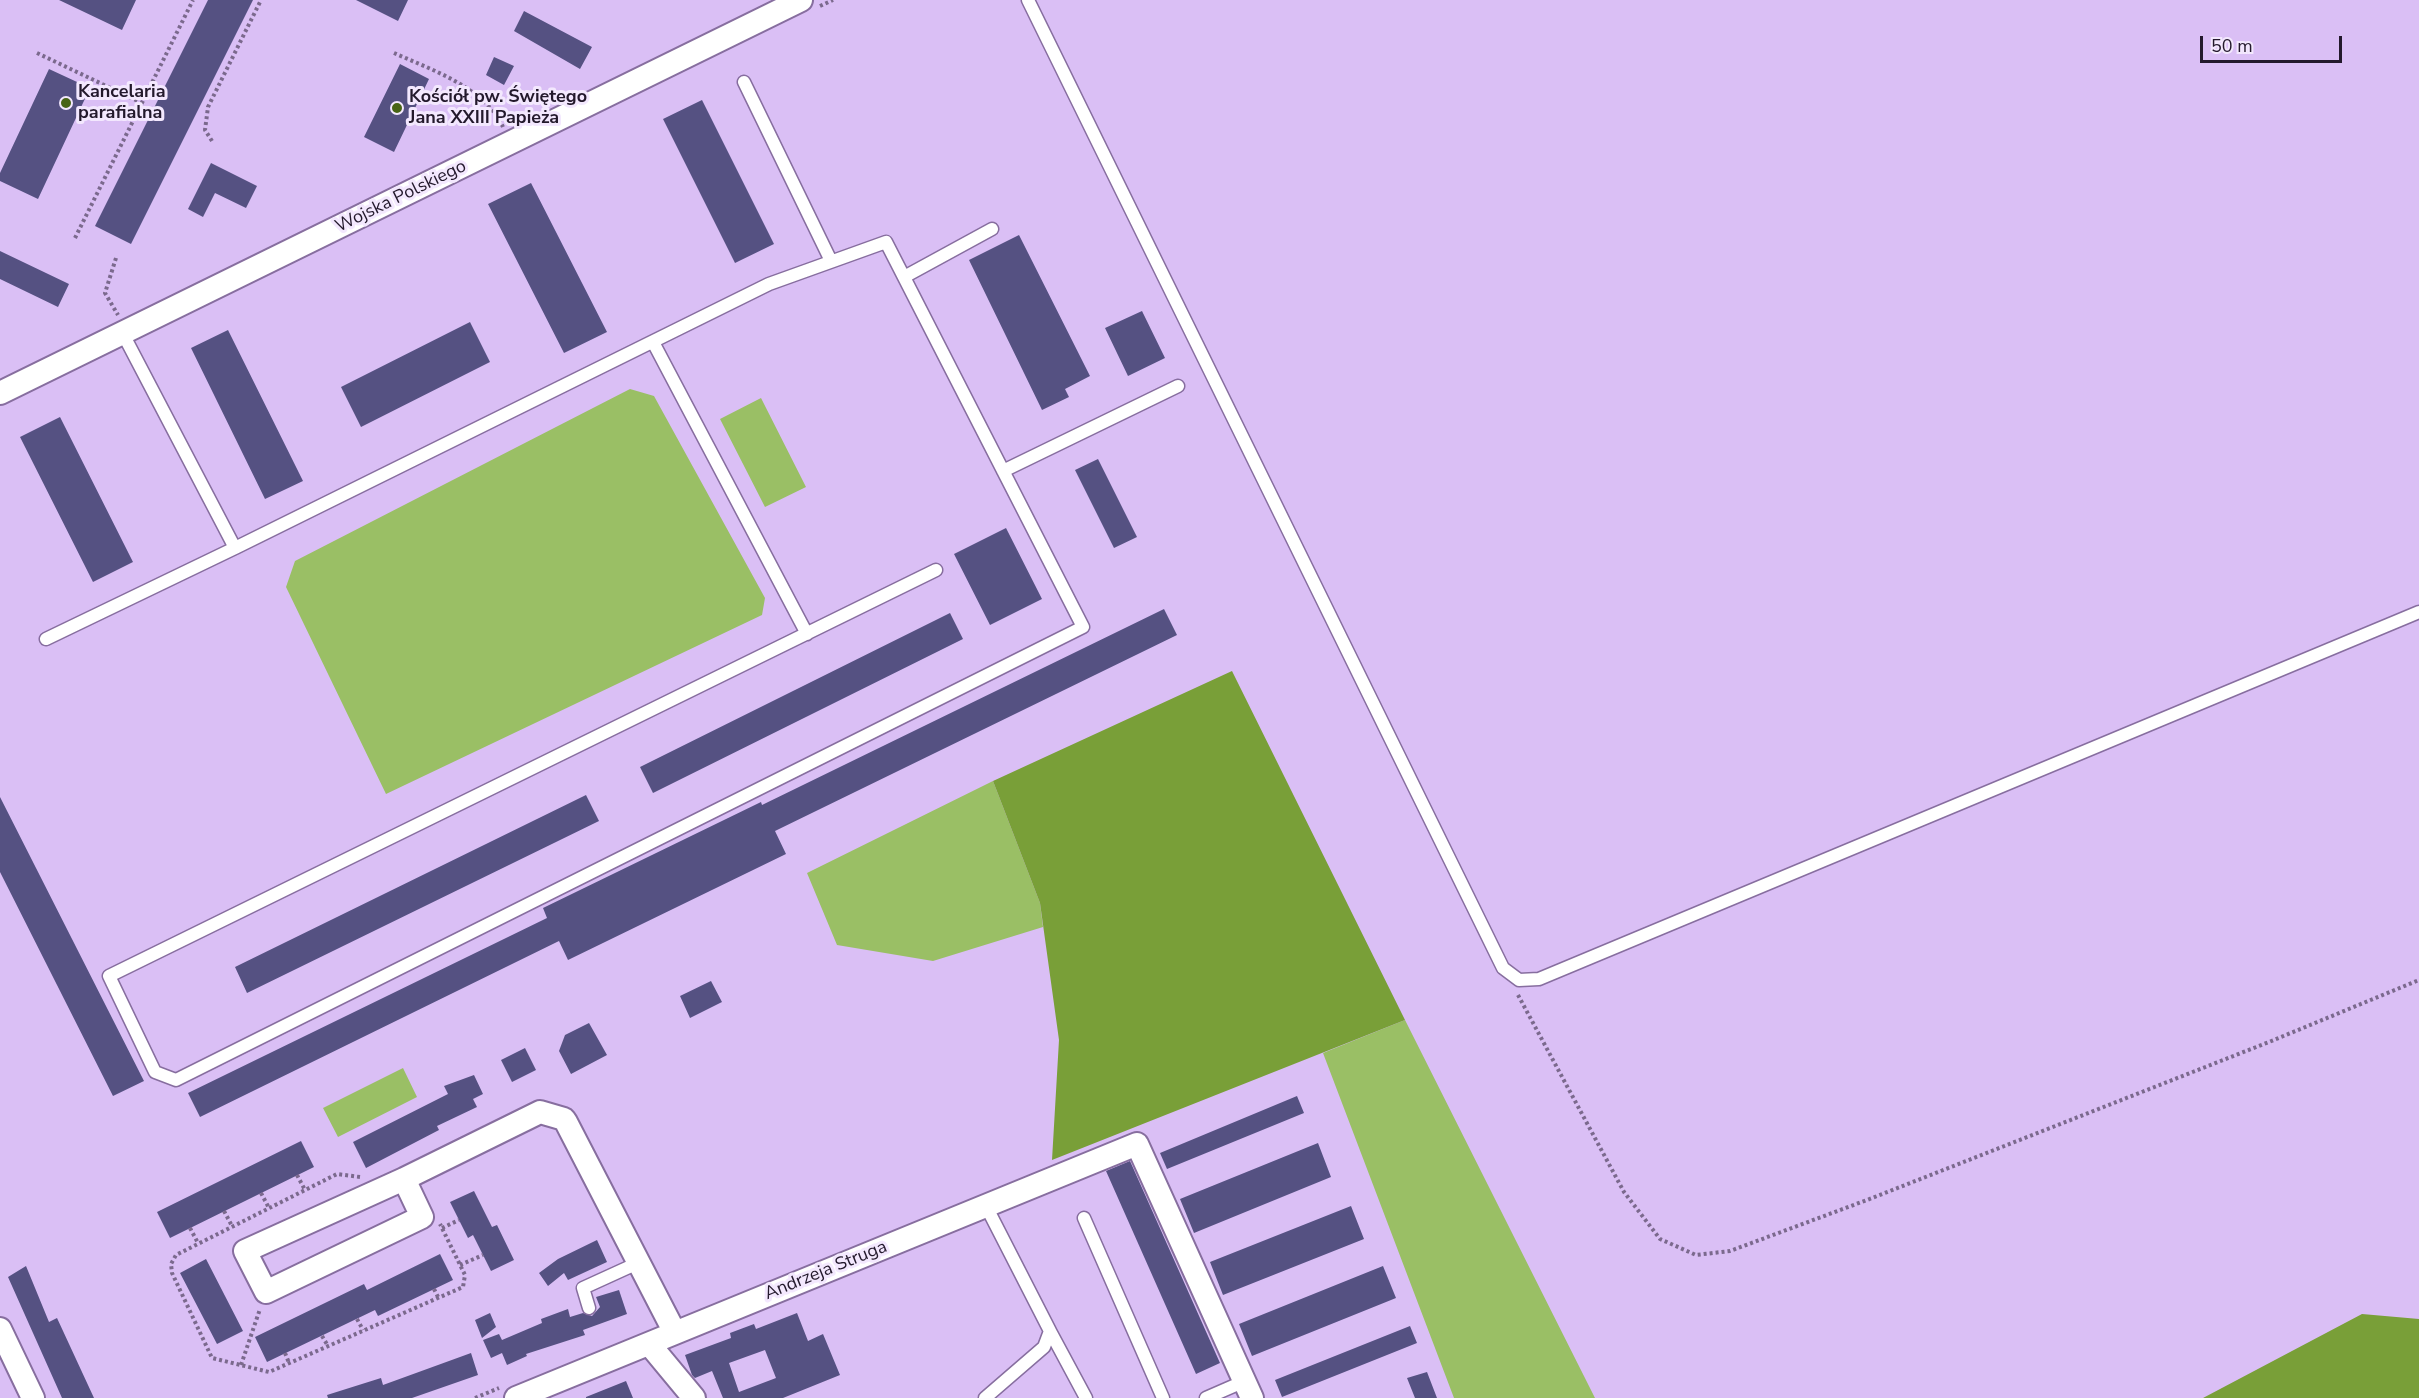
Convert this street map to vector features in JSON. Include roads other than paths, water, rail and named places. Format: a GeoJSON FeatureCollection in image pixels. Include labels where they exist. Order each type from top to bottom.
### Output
{"type":"FeatureCollection","features":[{"type":"Feature","properties":{"kind":"street","name":"Wojska Polskiego"},"geometry":{"type":"LineString","coordinates":[[0,393],[121,325],[801,0]]}},
{"type":"Feature","properties":{"kind":"street"},"geometry":{"type":"LineString","coordinates":[[404,1179],[422,1217],[266,1292],[245,1251],[404,1179],[540,1112],[564,1119],[675,1333]]}},
{"type":"Feature","properties":{"kind":"street","name":"Andrzeja Struga"},"geometry":{"type":"LineString","coordinates":[[516,1398],[1137,1144],[1249,1390]]}},
{"type":"Feature","properties":{"kind":"street"},"geometry":{"type":"LineString","coordinates":[[0,1329],[33,1398]]}},
{"type":"Feature","properties":{"kind":"street"},"geometry":{"type":"LineString","coordinates":[[650,1345],[694,1398]]}},
{"type":"Feature","properties":{"kind":"lane"},"geometry":{"type":"LineString","coordinates":[[1028,0],[1503,968],[1519,980],[1539,979],[2419,612]]}},
{"type":"Feature","properties":{"kind":"lane"},"geometry":{"type":"LineString","coordinates":[[744,82],[831,261]]}},
{"type":"Feature","properties":{"kind":"lane"},"geometry":{"type":"LineString","coordinates":[[904,277],[992,229]]}},
{"type":"Feature","properties":{"kind":"lane"},"geometry":{"type":"LineString","coordinates":[[46,639],[769,284],[886,242],[1083,627],[176,1080],[155,1072],[109,976],[936,570]]}},
{"type":"Feature","properties":{"kind":"lane"},"geometry":{"type":"LineString","coordinates":[[121,325],[235,548]]}},
{"type":"Feature","properties":{"kind":"lane"},"geometry":{"type":"LineString","coordinates":[[652,342],[807,634]]}},
{"type":"Feature","properties":{"kind":"lane"},"geometry":{"type":"LineString","coordinates":[[1003,471],[1178,386]]}},
{"type":"Feature","properties":{"kind":"lane"},"geometry":{"type":"LineString","coordinates":[[986,1206],[1086,1398]]}},
{"type":"Feature","properties":{"kind":"lane"},"geometry":{"type":"LineString","coordinates":[[1084,1218],[1163,1398]]}},
{"type":"Feature","properties":{"kind":"lane"},"geometry":{"type":"LineString","coordinates":[[589,1308],[583,1288],[640,1262]]}},
{"type":"Feature","properties":{"kind":"lane"},"geometry":{"type":"LineString","coordinates":[[985,1398],[1044,1347],[1050,1331]]}},
{"type":"Feature","properties":{"kind":"lane"},"geometry":{"type":"LineString","coordinates":[[1206,1398],[1249,1390]]}},
{"type":"Feature","properties":{"kind":"place","name":"Kancelaria parafialna"},"geometry":{"type":"Point","coordinates":[66,103]}},
{"type":"Feature","properties":{"kind":"place","name":"Kościół pw. Świętego Jana XXIII Papieża"},"geometry":{"type":"Point","coordinates":[397,108]}}]}
